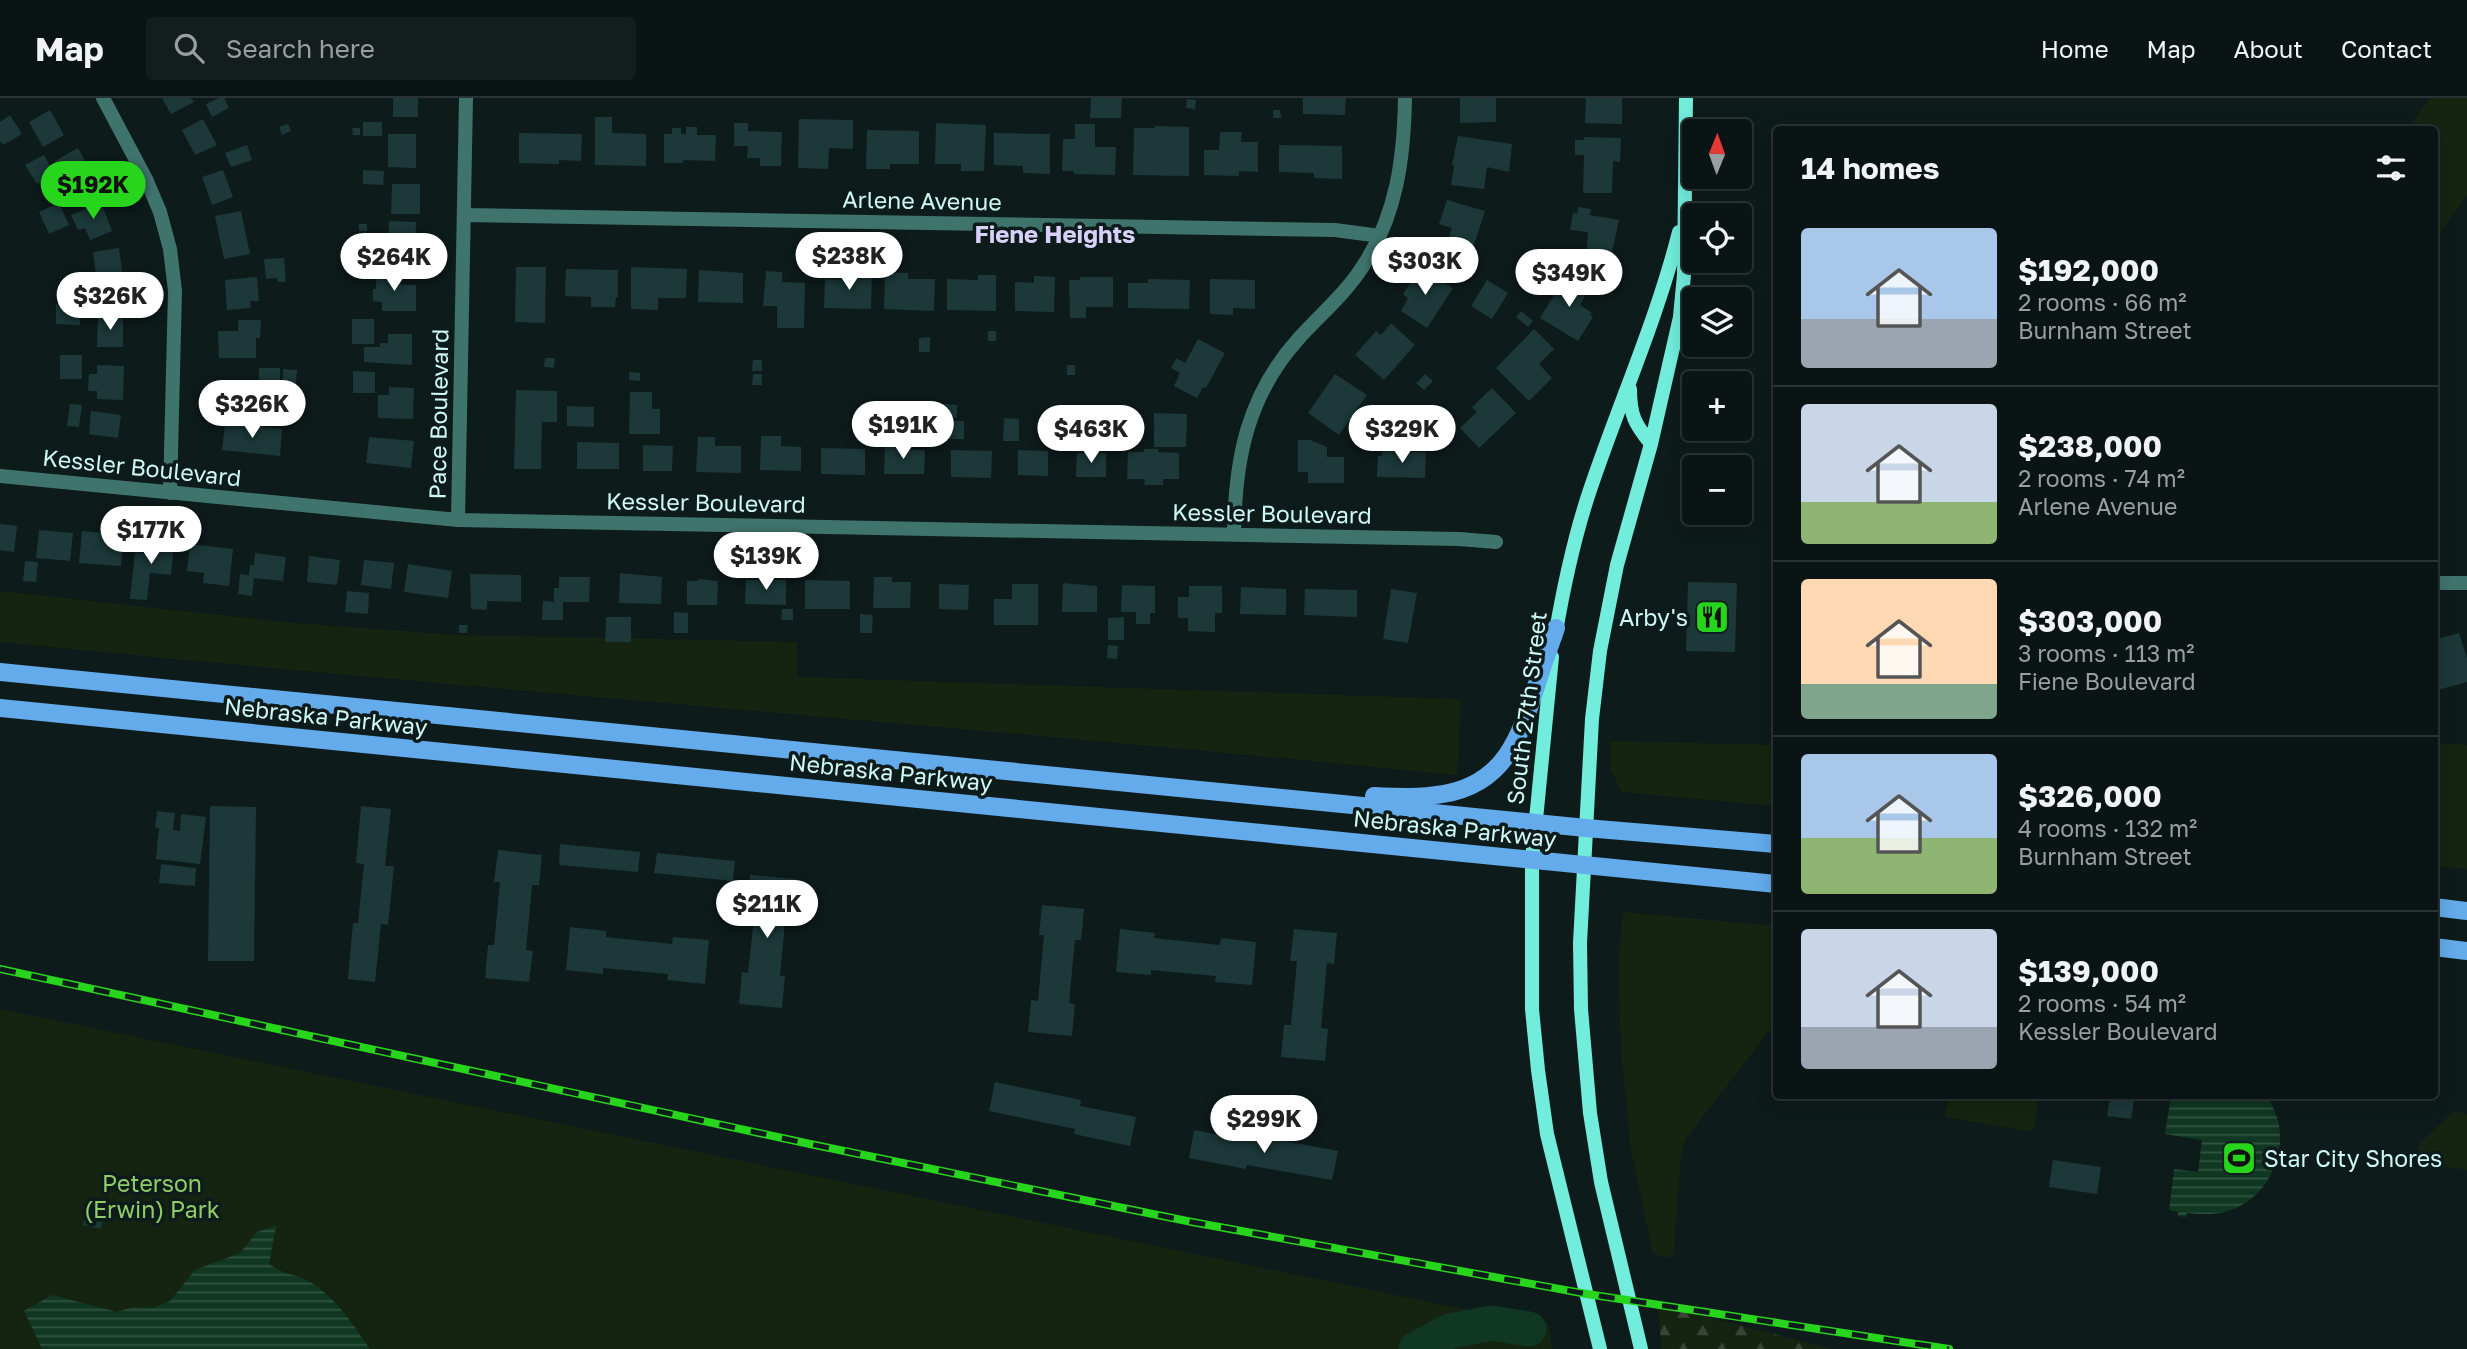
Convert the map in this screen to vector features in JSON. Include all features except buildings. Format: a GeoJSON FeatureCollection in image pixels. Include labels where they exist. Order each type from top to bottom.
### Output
{"type":"FeatureCollection","features":[{"type":"Feature","properties":{"kind":"main road","name":"South 27th Street"},"geometry":{"type":"LineString","coordinates":[[1684,203],[1686,98]]}},
{"type":"Feature","properties":{"kind":"main road","name":"South 27th Street"},"geometry":{"type":"LineString","coordinates":[[1600,1349],[1547,1134],[1538,1070],[1532,984],[1532,860],[1548,682],[1556,628],[1574,547],[1587,499],[1667,278],[1682,219]]}},
{"type":"Feature","properties":{"kind":"main road","name":"South 27th Street"},"geometry":{"type":"LineString","coordinates":[[1641,1349],[1601,1182],[1590,1113],[1581,1009],[1580,943],[1592,719],[1600,651],[1618,565],[1651,444],[1680,317],[1684,273]]}},
{"type":"Feature","properties":{"kind":"main road"},"geometry":{"type":"LineString","coordinates":[[1630,380],[1630,405],[1634,422],[1651,444]]}},
{"type":"Feature","properties":{"kind":"main road"},"geometry":{"type":"LineString","coordinates":[[1214,791],[1401,797],[1445,794],[1465,788],[1482,779],[1508,757],[1517,741],[1556,628]]}},
{"type":"Feature","properties":{"kind":"main road","name":"Nebraska Parkway"},"geometry":{"type":"LineString","coordinates":[[0,672],[1586,828],[1773,844]]}},
{"type":"Feature","properties":{"kind":"main road","name":"Nebraska Parkway"},"geometry":{"type":"LineString","coordinates":[[0,708],[1773,884]]}},
{"type":"Feature","properties":{"kind":"main road"},"geometry":{"type":"LineString","coordinates":[[2438,907],[2467,911]]}},
{"type":"Feature","properties":{"kind":"main road"},"geometry":{"type":"LineString","coordinates":[[2438,947],[2467,951]]}},
{"type":"Feature","properties":{"kind":"street"},"geometry":{"type":"LineString","coordinates":[[103,98],[146,179],[160,212],[170,249],[175,291],[170,493]]}},
{"type":"Feature","properties":{"kind":"street","name":"Pace Boulevard"},"geometry":{"type":"LineString","coordinates":[[458,520],[466,98]]}},
{"type":"Feature","properties":{"kind":"street"},"geometry":{"type":"LineString","coordinates":[[1234,534],[1238,463],[1249,422],[1259,398],[1298,339],[1351,284],[1380,236],[1400,170],[1405,98]]}},
{"type":"Feature","properties":{"kind":"street","name":"Arlene Avenue"},"geometry":{"type":"LineString","coordinates":[[464,215],[1321,229],[1380,236]]}},
{"type":"Feature","properties":{"kind":"street","name":"Kessler Boulevard"},"geometry":{"type":"LineString","coordinates":[[0,476],[458,520],[1234,534],[1496,542]]}},
{"type":"Feature","properties":{"kind":"street"},"geometry":{"type":"LineString","coordinates":[[2438,583],[2467,583]]}},
{"type":"Feature","properties":{"kind":"green space"},"geometry":{"type":"Polygon","coordinates":[[[2430,98],[2467,98],[2467,195],[2438,235],[2438,126],[2410,126],[2430,98]]]}},
{"type":"Feature","properties":{"kind":"green space"},"geometry":{"type":"Polygon","coordinates":[[[0,591],[283,622],[455,635],[797,642],[797,677],[1461,699],[1457,775],[0,642],[0,591]]]}},
{"type":"Feature","properties":{"kind":"green space"},"geometry":{"type":"Polygon","coordinates":[[[1610,741],[1773,745],[1773,806],[1622,792],[1610,769],[1610,741]]]}},
{"type":"Feature","properties":{"kind":"green space"},"geometry":{"type":"Polygon","coordinates":[[[2438,743],[2467,745],[2467,869],[2438,866],[2438,743]]]}},
{"type":"Feature","properties":{"kind":"green space"},"geometry":{"type":"Polygon","coordinates":[[[1623,912],[1773,926],[1773,1026],[1685,1140],[1673,1258],[1653,1254],[1631,1151],[1621,1051],[1618,966],[1623,912]]]}},
{"type":"Feature","properties":{"kind":"green space","name":"Peterson (Erwin) Park"},"geometry":{"type":"Polygon","coordinates":[[[0,1009],[1508,1318],[1548,1323],[1552,1349],[0,1349],[0,1009]]]}},
{"type":"Feature","properties":{"kind":"green space"},"geometry":{"type":"Polygon","coordinates":[[[1948,1099],[2038,1099],[2033,1132],[1945,1117],[1948,1099]]]}},
{"type":"Feature","properties":{"kind":"green space"},"geometry":{"type":"Polygon","coordinates":[[[2454,1111],[2467,1114],[2467,1170],[2417,1162],[2420,1143],[2454,1111]]]}},
{"type":"Feature","properties":{"kind":"green space"},"geometry":{"type":"Polygon","coordinates":[[[1657,1304],[1833,1349],[1662,1349],[1657,1304]]]}},
{"type":"Feature","properties":{"kind":"shaded area","name":"Star City Shores"},"geometry":{"type":"Polygon","coordinates":[[[2171,1099],[2268,1099],[2280,1129],[2280,1147],[2268,1180],[2242,1205],[2220,1213],[2187,1213],[2186,1217],[2178,1216],[2178,1212],[2169,1210],[2174,1169],[2198,1172],[2202,1140],[2165,1134],[2171,1099]]]}},
{"type":"Feature","properties":{"kind":"shaded area"},"geometry":{"type":"Polygon","coordinates":[[[276,1226],[269,1264],[319,1288],[343,1312],[370,1349],[42,1349],[24,1311],[52,1295],[117,1312],[133,1307],[153,1308],[170,1301],[195,1270],[240,1253],[257,1232],[276,1226]]]}},
{"type":"Feature","properties":{"kind":"waterway"},"geometry":{"type":"LineString","coordinates":[[1416,1349],[1450,1331],[1492,1323],[1529,1329]]}},
{"type":"Feature","properties":{"kind":"railway"},"geometry":{"type":"LineString","coordinates":[[0,969],[810,1144],[1192,1222],[1587,1294],[1949,1349]]}},
{"type":"Feature","properties":{"kind":"place","name":"Arby's"},"geometry":{"type":"Point","coordinates":[1712,617]}},
{"type":"Feature","properties":{"kind":"place","name":"Star City Shores"},"geometry":{"type":"Point","coordinates":[2239,1158]}},
{"type":"Feature","properties":{"kind":"district","name":"Fiene Heights"},"geometry":{"type":"Point","coordinates":[1055,233]}}]}
